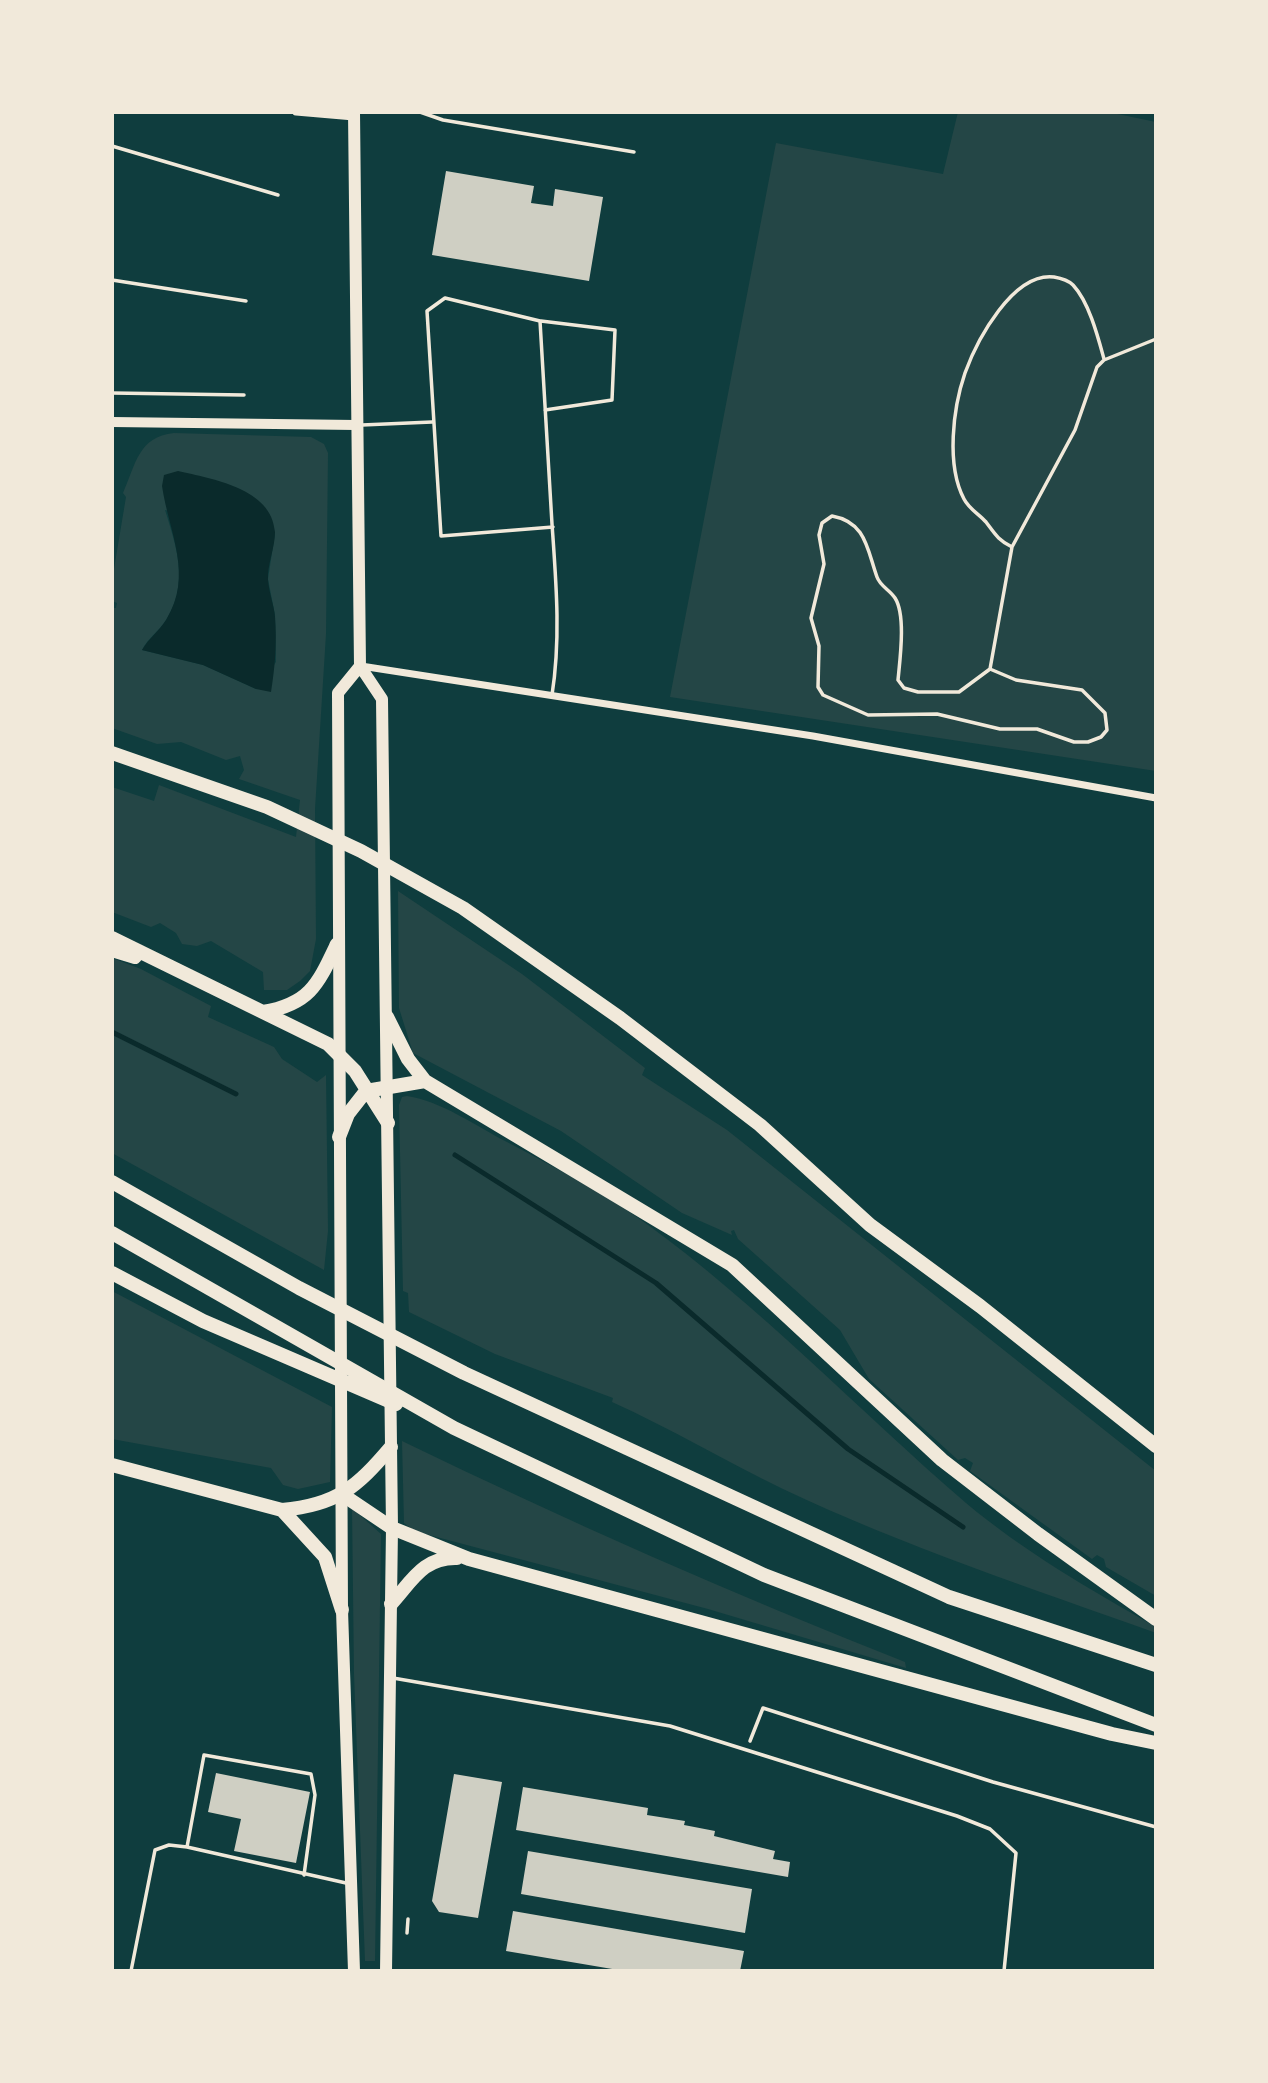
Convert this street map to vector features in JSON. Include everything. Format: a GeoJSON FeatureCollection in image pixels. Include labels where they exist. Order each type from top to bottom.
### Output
{"type":"FeatureCollection","features":[{"type":"Feature","properties":{"kind":"highway"},"geometry":{"type":"LineString","coordinates":[[112,754],[267,807],[361,851],[463,908],[620,1018],[760,1125],[870,1225],[980,1306],[1156,1446]]}},
{"type":"Feature","properties":{"kind":"highway"},"geometry":{"type":"LineString","coordinates":[[112,938],[166,967],[328,1044],[355,1071],[388,1123]]}},
{"type":"Feature","properties":{"kind":"highway"},"geometry":{"type":"LineString","coordinates":[[263,1012],[290,1007],[308,993],[322,977],[337,944]]}},
{"type":"Feature","properties":{"kind":"highway"},"geometry":{"type":"LineString","coordinates":[[112,950],[166,967]]}},
{"type":"Feature","properties":{"kind":"highway"},"geometry":{"type":"LineString","coordinates":[[387,1017],[408,1059],[425,1081],[732,1265],[942,1460],[1038,1534],[1156,1619]]}},
{"type":"Feature","properties":{"kind":"highway"},"geometry":{"type":"LineString","coordinates":[[339,1137],[348,1114],[366,1091],[425,1081]]}},
{"type":"Feature","properties":{"kind":"highway"},"geometry":{"type":"LineString","coordinates":[[112,1182],[299,1288],[464,1373],[949,1598],[1156,1665]]}},
{"type":"Feature","properties":{"kind":"highway"},"geometry":{"type":"LineString","coordinates":[[112,1233],[454,1428]]}},
{"type":"Feature","properties":{"kind":"highway"},"geometry":{"type":"LineString","coordinates":[[112,1273],[203,1321],[454,1428],[764,1575],[1156,1725]]}},
{"type":"Feature","properties":{"kind":"highway"},"geometry":{"type":"LineString","coordinates":[[112,1465],[282,1510],[308,1507],[343,1494],[362,1480],[391,1447]]}},
{"type":"Feature","properties":{"kind":"highway"},"geometry":{"type":"LineString","coordinates":[[343,1494],[391,1528],[469,1559],[945,1689],[1156,1743]]}},
{"type":"Feature","properties":{"kind":"highway"},"geometry":{"type":"LineString","coordinates":[[282,1510],[325,1557],[342,1610]]}},
{"type":"Feature","properties":{"kind":"highway"},"geometry":{"type":"LineString","coordinates":[[391,1604],[423,1568],[438,1558],[469,1559]]}},
{"type":"Feature","properties":{"kind":"main road"},"geometry":{"type":"LineString","coordinates":[[354,114],[360,666],[382,699],[391,1447],[391,1678],[386,1971]]}},
{"type":"Feature","properties":{"kind":"main road"},"geometry":{"type":"LineString","coordinates":[[354,1971],[342,1610],[338,693],[360,666]]}},
{"type":"Feature","properties":{"kind":"street"},"geometry":{"type":"LineString","coordinates":[[296,112],[354,114]]}},
{"type":"Feature","properties":{"kind":"street"},"geometry":{"type":"LineString","coordinates":[[112,422],[356,425]]}},
{"type":"Feature","properties":{"kind":"street"},"geometry":{"type":"LineString","coordinates":[[360,666],[813,736],[1156,798]]}},
{"type":"Feature","properties":{"kind":"lane"},"geometry":{"type":"LineString","coordinates":[[420,112],[443,120],[634,152]]}},
{"type":"Feature","properties":{"kind":"lane"},"geometry":{"type":"LineString","coordinates":[[112,146],[278,194]]}},
{"type":"Feature","properties":{"kind":"lane"},"geometry":{"type":"LineString","coordinates":[[545,410],[612,400],[615,330],[540,321],[445,298],[427,311],[441,536],[552,527]]}},
{"type":"Feature","properties":{"kind":"lane"},"geometry":{"type":"LineString","coordinates":[[540,321],[558,656],[552,695]]}},
{"type":"Feature","properties":{"kind":"lane"},"geometry":{"type":"LineString","coordinates":[[112,393],[244,395]]}},
{"type":"Feature","properties":{"kind":"lane"},"geometry":{"type":"LineString","coordinates":[[356,425],[432,422]]}},
{"type":"Feature","properties":{"kind":"lane"},"geometry":{"type":"LineString","coordinates":[[391,1678],[670,1726],[957,1816],[990,1829],[1016,1853],[1004,1971]]}},
{"type":"Feature","properties":{"kind":"lane"},"geometry":{"type":"LineString","coordinates":[[187,1847],[204,1755],[311,1774],[315,1795],[304,1875]]}},
{"type":"Feature","properties":{"kind":"lane"},"geometry":{"type":"LineString","coordinates":[[131,1971],[155,1850],[169,1845],[187,1847],[351,1884]]}},
{"type":"Feature","properties":{"kind":"path"},"geometry":{"type":"LineString","coordinates":[[1156,272],[1156,304]]}},
{"type":"Feature","properties":{"kind":"path"},"geometry":{"type":"LineString","coordinates":[[1012,547],[997,539],[985,521],[964,499],[953,455],[965,375],[978,341],[1021,286],[1032,278],[1062,278],[1073,285],[1082,300],[1104,360]]}},
{"type":"Feature","properties":{"kind":"path"},"geometry":{"type":"LineString","coordinates":[[112,280],[246,302]]}},
{"type":"Feature","properties":{"kind":"path"},"geometry":{"type":"LineString","coordinates":[[990,669],[1016,680],[1082,690],[1105,713],[1107,730],[1101,737],[1088,742],[1074,742],[1037,729],[1000,729],[937,714],[868,715],[822,695],[818,687],[819,646],[811,618],[823,579],[824,564],[819,534],[822,523],[832,516],[855,524],[866,541],[877,580],[895,598],[902,651],[898,680],[904,688],[918,692],[959,692],[990,669],[1012,547],[1075,430],[1093,376],[1104,360],[1156,339]]}},
{"type":"Feature","properties":{"kind":"path"},"geometry":{"type":"LineString","coordinates":[[747,1750],[763,1708],[993,1782],[1156,1827]]}},
{"type":"Feature","properties":{"kind":"path"},"geometry":{"type":"LineString","coordinates":[[407,1933],[408,1919]]}},
{"type":"Feature","properties":{"kind":"shaded area"},"geometry":{"type":"Polygon","coordinates":[[[958,112],[1108,112],[1156,122],[1156,771],[670,697],[776,143],[943,174],[958,112]]]}},
{"type":"Feature","properties":{"kind":"shaded area"},"geometry":{"type":"Polygon","coordinates":[[[174,433],[311,437],[324,444],[328,453],[326,634],[315,809],[316,939],[310,971],[287,990],[264,990],[263,972],[211,941],[197,946],[182,944],[176,933],[160,923],[151,927],[112,912],[112,787],[154,801],[159,785],[296,837],[300,800],[239,779],[244,770],[240,756],[226,760],[181,742],[157,744],[112,728],[112,608],[116,608],[117,603],[112,601],[112,581],[126,497],[123,493],[135,462],[145,446],[162,436],[174,433]],[[165,510],[177,552],[177,593],[166,620],[142,650],[203,665],[256,689],[276,662],[275,615],[268,579],[275,533],[165,510]]]}},
{"type":"Feature","properties":{"kind":"shaded area"},"geometry":{"type":"Polygon","coordinates":[[[178,471],[238,488],[252,495],[271,517],[275,532],[268,580],[276,636],[271,692],[256,689],[203,665],[142,650],[166,620],[178,587],[177,554],[162,486],[164,475],[178,471]]]}},
{"type":"Feature","properties":{"kind":"shaded area"},"geometry":{"type":"Polygon","coordinates":[[[398,891],[522,974],[645,1068],[642,1075],[727,1130],[1156,1471],[1156,1596],[1106,1567],[1104,1559],[1097,1555],[1092,1559],[970,1471],[973,1463],[965,1458],[958,1460],[869,1379],[840,1330],[738,1239],[734,1230],[731,1231],[732,1235],[682,1213],[561,1131],[413,1053],[399,1008],[398,891]]]}},
{"type":"Feature","properties":{"kind":"shaded area"},"geometry":{"type":"Polygon","coordinates":[[[112,958],[141,969],[211,1006],[208,1017],[274,1047],[282,1059],[317,1082],[326,1075],[328,1231],[324,1270],[112,1153],[112,958]]]}},
{"type":"Feature","properties":{"kind":"shaded area"},"geometry":{"type":"Polygon","coordinates":[[[402,1097],[433,1103],[458,1115],[577,1180],[644,1222],[728,1288],[988,1521],[1058,1569],[1156,1627],[1156,1633],[968,1566],[828,1510],[612,1402],[613,1398],[495,1354],[409,1312],[408,1293],[403,1291],[399,1105],[402,1097]]]}},
{"type":"Feature","properties":{"kind":"shaded area"},"geometry":{"type":"Polygon","coordinates":[[[112,1291],[332,1407],[330,1482],[298,1489],[283,1485],[271,1468],[112,1439],[112,1291]]]}},
{"type":"Feature","properties":{"kind":"shaded area"},"geometry":{"type":"Polygon","coordinates":[[[402,1441],[652,1556],[905,1662],[906,1668],[708,1609],[414,1531],[404,1523],[402,1441]]]}},
{"type":"Feature","properties":{"kind":"shaded area"},"geometry":{"type":"Polygon","coordinates":[[[352,1508],[381,1534],[375,1961],[365,1961],[354,1674],[352,1508]]]}},
{"type":"Feature","properties":{"kind":"building"},"geometry":{"type":"Polygon","coordinates":[[[446,171],[534,186],[531,203],[553,206],[555,189],[603,197],[589,281],[432,255],[446,171]]]}},
{"type":"Feature","properties":{"kind":"building"},"geometry":{"type":"Polygon","coordinates":[[[216,1773],[310,1792],[296,1863],[234,1851],[241,1819],[208,1812],[216,1773]]]}},
{"type":"Feature","properties":{"kind":"building"},"geometry":{"type":"Polygon","coordinates":[[[454,1774],[502,1782],[478,1918],[439,1912],[432,1901],[454,1774]]]}},
{"type":"Feature","properties":{"kind":"building"},"geometry":{"type":"Polygon","coordinates":[[[523,1787],[648,1808],[647,1815],[685,1821],[684,1825],[715,1831],[714,1836],[775,1851],[773,1859],[790,1862],[788,1877],[516,1830],[523,1787]]]}},
{"type":"Feature","properties":{"kind":"building"},"geometry":{"type":"Polygon","coordinates":[[[528,1851],[752,1889],[745,1933],[521,1894],[528,1851]]]}},
{"type":"Feature","properties":{"kind":"building"},"geometry":{"type":"Polygon","coordinates":[[[513,1911],[744,1951],[740,1971],[624,1971],[506,1951],[513,1911]]]}},
{"type":"Feature","properties":{"kind":"waterway"},"geometry":{"type":"LineString","coordinates":[[112,1032],[236,1094]]}},
{"type":"Feature","properties":{"kind":"waterway"},"geometry":{"type":"LineString","coordinates":[[455,1155],[656,1283],[848,1449],[963,1527]]}}]}
